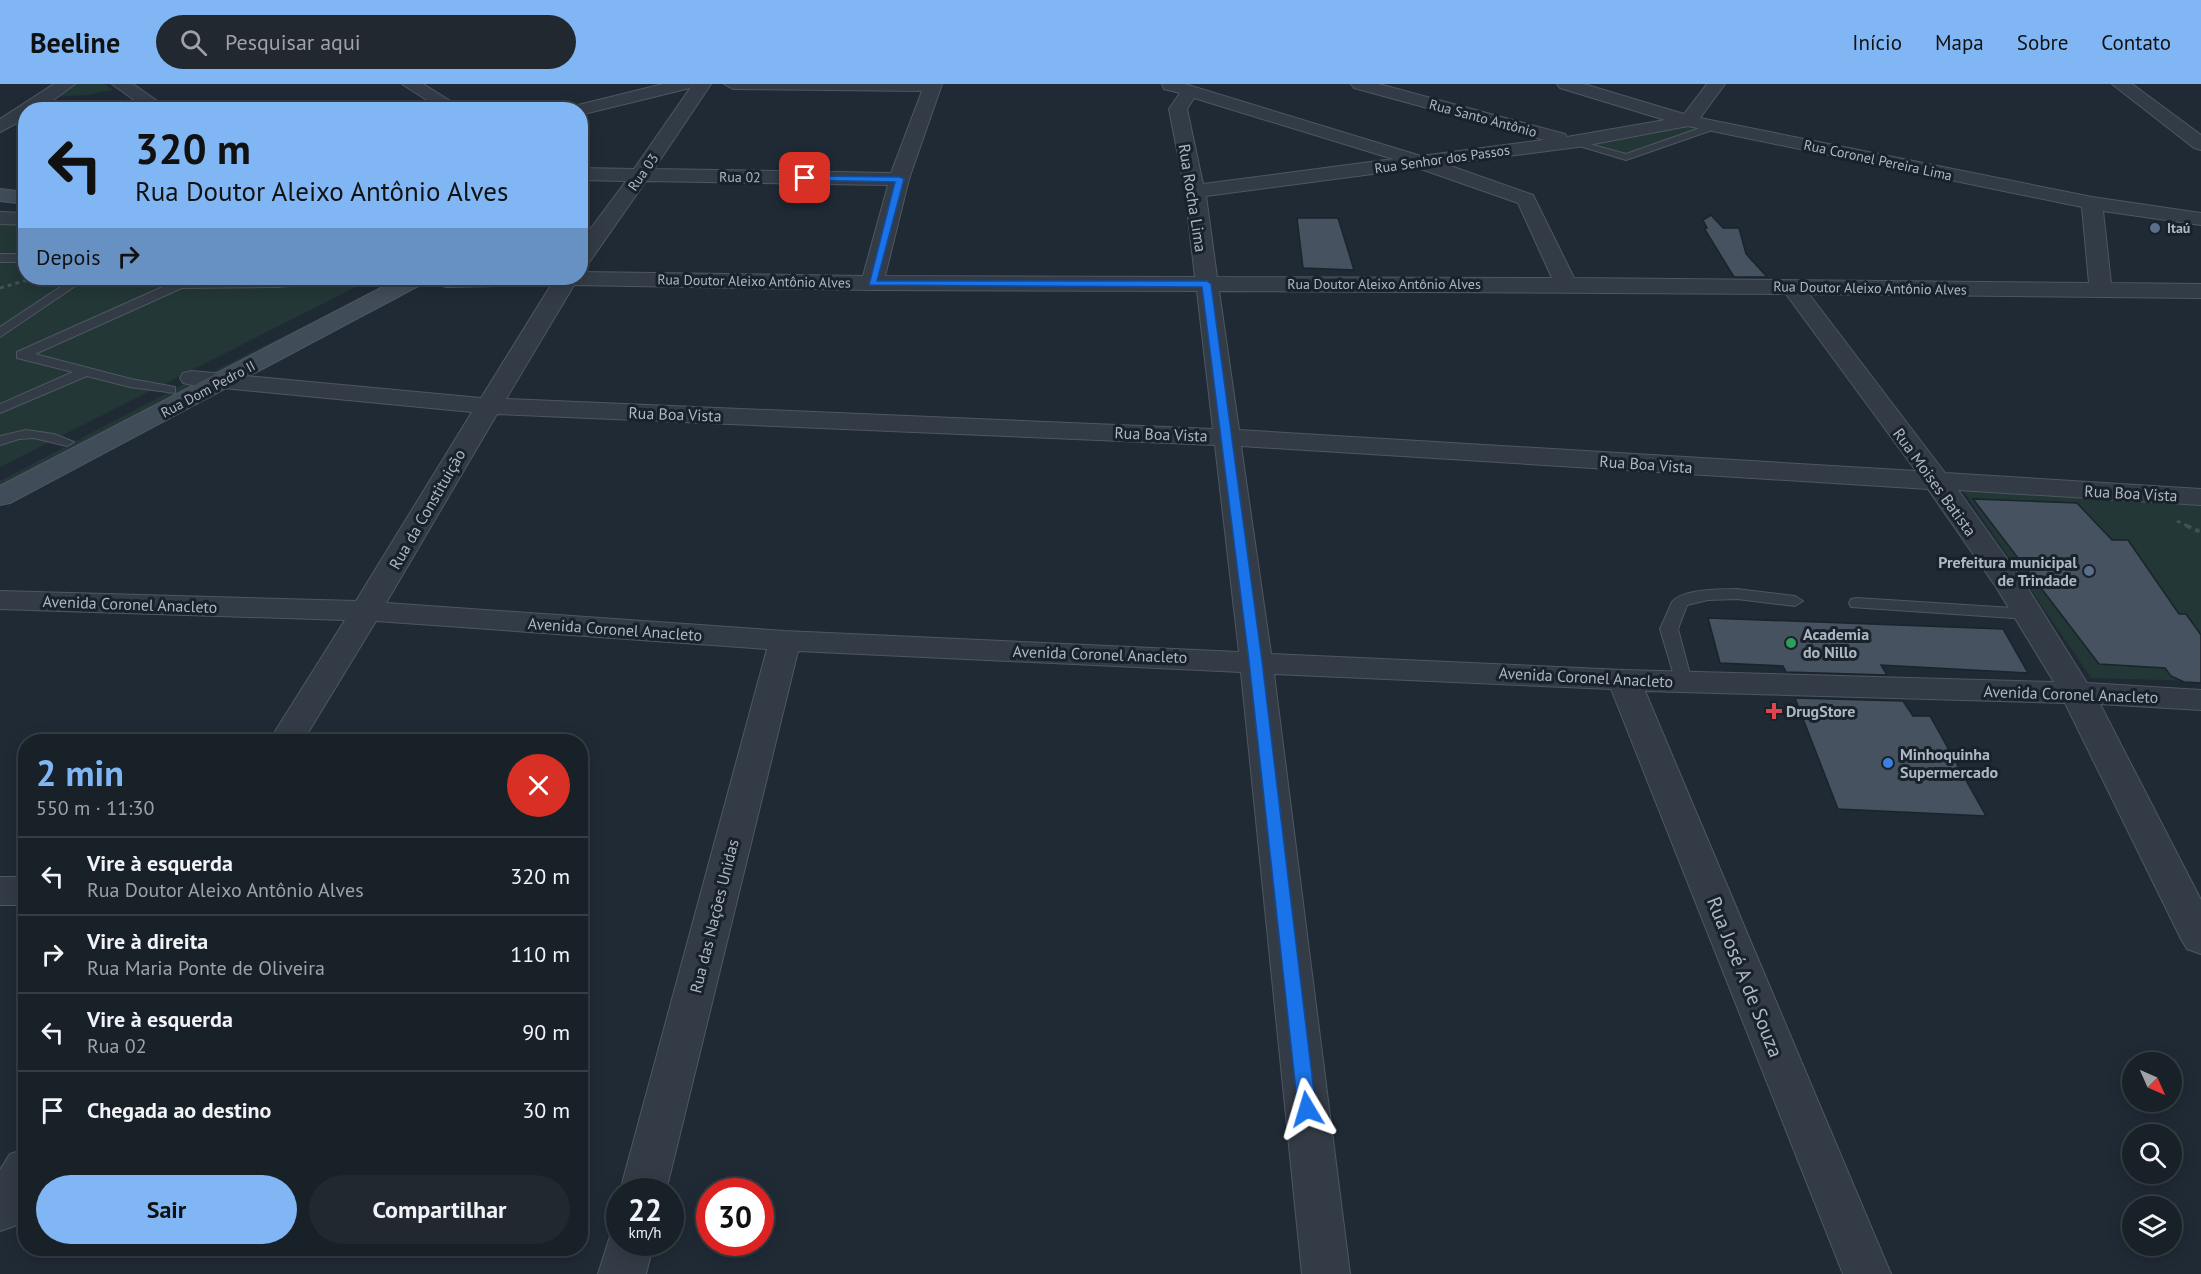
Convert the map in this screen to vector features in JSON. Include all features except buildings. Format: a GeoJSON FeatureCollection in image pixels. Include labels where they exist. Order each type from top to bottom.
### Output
{"type":"FeatureCollection","features":[{"type":"Feature","properties":{"kind":"street"},"geometry":{"type":"LineString","coordinates":[[38,102],[66,84]]}},
{"type":"Feature","properties":{"kind":"street"},"geometry":{"type":"LineString","coordinates":[[121,84],[149,102]]}},
{"type":"Feature","properties":{"kind":"street"},"geometry":{"type":"LineString","coordinates":[[411,84],[442,102]]}},
{"type":"Feature","properties":{"kind":"street"},"geometry":{"type":"LineString","coordinates":[[588,108],[684,84]]}},
{"type":"Feature","properties":{"kind":"street","name":"Rua 03"},"geometry":{"type":"LineString","coordinates":[[588,248],[702,84]]}},
{"type":"Feature","properties":{"kind":"street"},"geometry":{"type":"LineString","coordinates":[[732,84],[933,85],[900,179],[872,283]]}},
{"type":"Feature","properties":{"kind":"street","name":"Rua Santo Antônio"},"geometry":{"type":"LineString","coordinates":[[1360,84],[1571,142]]}},
{"type":"Feature","properties":{"kind":"street","name":"Rua Coronel Pereira Lima"},"geometry":{"type":"LineString","coordinates":[[1566,84],[1688,121],[2198,223]]}},
{"type":"Feature","properties":{"kind":"street"},"geometry":{"type":"LineString","coordinates":[[1688,121],[1716,84]]}},
{"type":"Feature","properties":{"kind":"street"},"geometry":{"type":"LineString","coordinates":[[2121,84],[2201,144]]}},
{"type":"Feature","properties":{"kind":"street"},"geometry":{"type":"LineString","coordinates":[[1179,87],[1421,162],[1526,199],[1566,285]]}},
{"type":"Feature","properties":{"kind":"street","name":"Rua Rocha Lima"},"geometry":{"type":"LineString","coordinates":[[1179,87],[1178,109],[1195,191],[1225,437],[1256,661],[1326,1274]]}},
{"type":"Feature","properties":{"kind":"street"},"geometry":{"type":"LineString","coordinates":[[0,127],[18,115]]}},
{"type":"Feature","properties":{"kind":"street","name":"Rua Senhor dos Passos"},"geometry":{"type":"LineString","coordinates":[[1195,191],[1571,142],[1688,121]]}},
{"type":"Feature","properties":{"kind":"street","name":"Rua 02"},"geometry":{"type":"LineString","coordinates":[[588,174],[900,179]]}},
{"type":"Feature","properties":{"kind":"street"},"geometry":{"type":"LineString","coordinates":[[0,195],[18,197]]}},
{"type":"Feature","properties":{"kind":"street"},"geometry":{"type":"LineString","coordinates":[[2092,203],[2101,291]]}},
{"type":"Feature","properties":{"kind":"street"},"geometry":{"type":"LineString","coordinates":[[0,208],[18,209]]}},
{"type":"Feature","properties":{"kind":"street"},"geometry":{"type":"LineString","coordinates":[[0,218],[18,219]]}},
{"type":"Feature","properties":{"kind":"street"},"geometry":{"type":"LineString","coordinates":[[0,238],[18,239]]}},
{"type":"Feature","properties":{"kind":"street","name":"Rua Doutor Aleixo Antônio Alves"},"geometry":{"type":"LineString","coordinates":[[588,278],[872,283],[1566,285],[2201,291]]}},
{"type":"Feature","properties":{"kind":"street","name":"Rua Dom Pedro II"},"geometry":{"type":"LineString","coordinates":[[0,476],[374,285]]}},
{"type":"Feature","properties":{"kind":"street","name":"Rua Dom Pedro II"},"geometry":{"type":"LineString","coordinates":[[0,497],[411,285]]}},
{"type":"Feature","properties":{"kind":"street","name":"Rua da Constituição"},"geometry":{"type":"LineString","coordinates":[[290,734],[368,612],[555,285]]}},
{"type":"Feature","properties":{"kind":"street","name":"Rua Moises Batista"},"geometry":{"type":"LineString","coordinates":[[1793,288],[1937,483],[2028,614],[2077,693],[2201,939]]}},
{"type":"Feature","properties":{"kind":"street","name":"Rua Boa Vista"},"geometry":{"type":"LineString","coordinates":[[192,378],[487,406],[1225,437],[1937,483],[2201,497]]}},
{"type":"Feature","properties":{"kind":"street","name":"Avenida Coronel Anacleto"},"geometry":{"type":"LineString","coordinates":[[0,600],[368,612],[784,640],[1624,680],[2077,693],[2201,700]]}},
{"type":"Feature","properties":{"kind":"street","name":"Rua das Nações Unidas"},"geometry":{"type":"LineString","coordinates":[[646,1178],[784,640]]}},
{"type":"Feature","properties":{"kind":"street","name":"Rua José A de Souza"},"geometry":{"type":"LineString","coordinates":[[1624,680],[1867,1274]]}},
{"type":"Feature","properties":{"kind":"street"},"geometry":{"type":"LineString","coordinates":[[0,891],[18,891]]}},
{"type":"Feature","properties":{"kind":"street"},"geometry":{"type":"LineString","coordinates":[[0,1210],[18,1181]]}},
{"type":"Feature","properties":{"kind":"street"},"geometry":{"type":"LineString","coordinates":[[622,1274],[626,1256]]}},
{"type":"Feature","properties":{"kind":"lane"},"geometry":{"type":"LineString","coordinates":[[1571,142],[1626,157],[1714,126]]}},
{"type":"Feature","properties":{"kind":"lane"},"geometry":{"type":"LineString","coordinates":[[0,258],[18,258]]}},
{"type":"Feature","properties":{"kind":"lane"},"geometry":{"type":"LineString","coordinates":[[0,333],[71,285]]}},
{"type":"Feature","properties":{"kind":"lane"},"geometry":{"type":"LineString","coordinates":[[170,390],[85,372],[22,355],[178,285]]}},
{"type":"Feature","properties":{"kind":"lane"},"geometry":{"type":"LineString","coordinates":[[0,409],[85,372]]}},
{"type":"Feature","properties":{"kind":"lane"},"geometry":{"type":"LineString","coordinates":[[0,441],[18,433],[30,432],[67,442]]}},
{"type":"Feature","properties":{"kind":"lane"},"geometry":{"type":"LineString","coordinates":[[1683,682],[1669,629],[1680,602],[1696,596],[1717,594],[1754,594],[1795,601]]}},
{"type":"Feature","properties":{"kind":"lane"},"geometry":{"type":"LineString","coordinates":[[1857,603],[2028,614]]}},
{"type":"Feature","properties":{"kind":"path"},"geometry":{"type":"LineString","coordinates":[[0,288],[18,283]]}},
{"type":"Feature","properties":{"kind":"green space"},"geometry":{"type":"Polygon","coordinates":[[[70,84],[104,84],[113,90],[86,95],[53,97],[70,84]]]}},
{"type":"Feature","properties":{"kind":"green space"},"geometry":{"type":"Polygon","coordinates":[[[1690,122],[1711,126],[1625,156],[1576,142],[1690,122]]]}},
{"type":"Feature","properties":{"kind":"green space"},"geometry":{"type":"Polygon","coordinates":[[[0,212],[18,213],[18,285],[360,285],[0,467],[0,212]]]}},
{"type":"Feature","properties":{"kind":"green space"},"geometry":{"type":"Polygon","coordinates":[[[386,285],[389,287],[221,374],[210,373],[386,285]]]}},
{"type":"Feature","properties":{"kind":"green space"},"geometry":{"type":"Polygon","coordinates":[[[188,382],[196,384],[0,488],[0,481],[188,382]]]}},
{"type":"Feature","properties":{"kind":"green space"},"geometry":{"type":"Polygon","coordinates":[[[1963,490],[2201,504],[2201,681],[2091,678],[1963,490]]]}},
{"type":"Feature","properties":{"kind":"place","name":"Itaú"},"geometry":{"type":"Point","coordinates":[2155,228]}},
{"type":"Feature","properties":{"kind":"place","name":"Prefeitura municipal de Trindade"},"geometry":{"type":"Point","coordinates":[2089,571]}},
{"type":"Feature","properties":{"kind":"place","name":"Academia do Nillo"},"geometry":{"type":"Point","coordinates":[1791,643]}},
{"type":"Feature","properties":{"kind":"place","name":"DrugStore"},"geometry":{"type":"Point","coordinates":[1774,711]}},
{"type":"Feature","properties":{"kind":"place","name":"Minhoquinha Supermercado"},"geometry":{"type":"Point","coordinates":[1888,763]}},
{"type":"Feature","properties":{"kind":"route"},"geometry":{"type":"LineString","coordinates":[[805,178],[900,179],[872,283],[1207,284],[1225,437],[1256,661],[1307,1109]]}}]}
